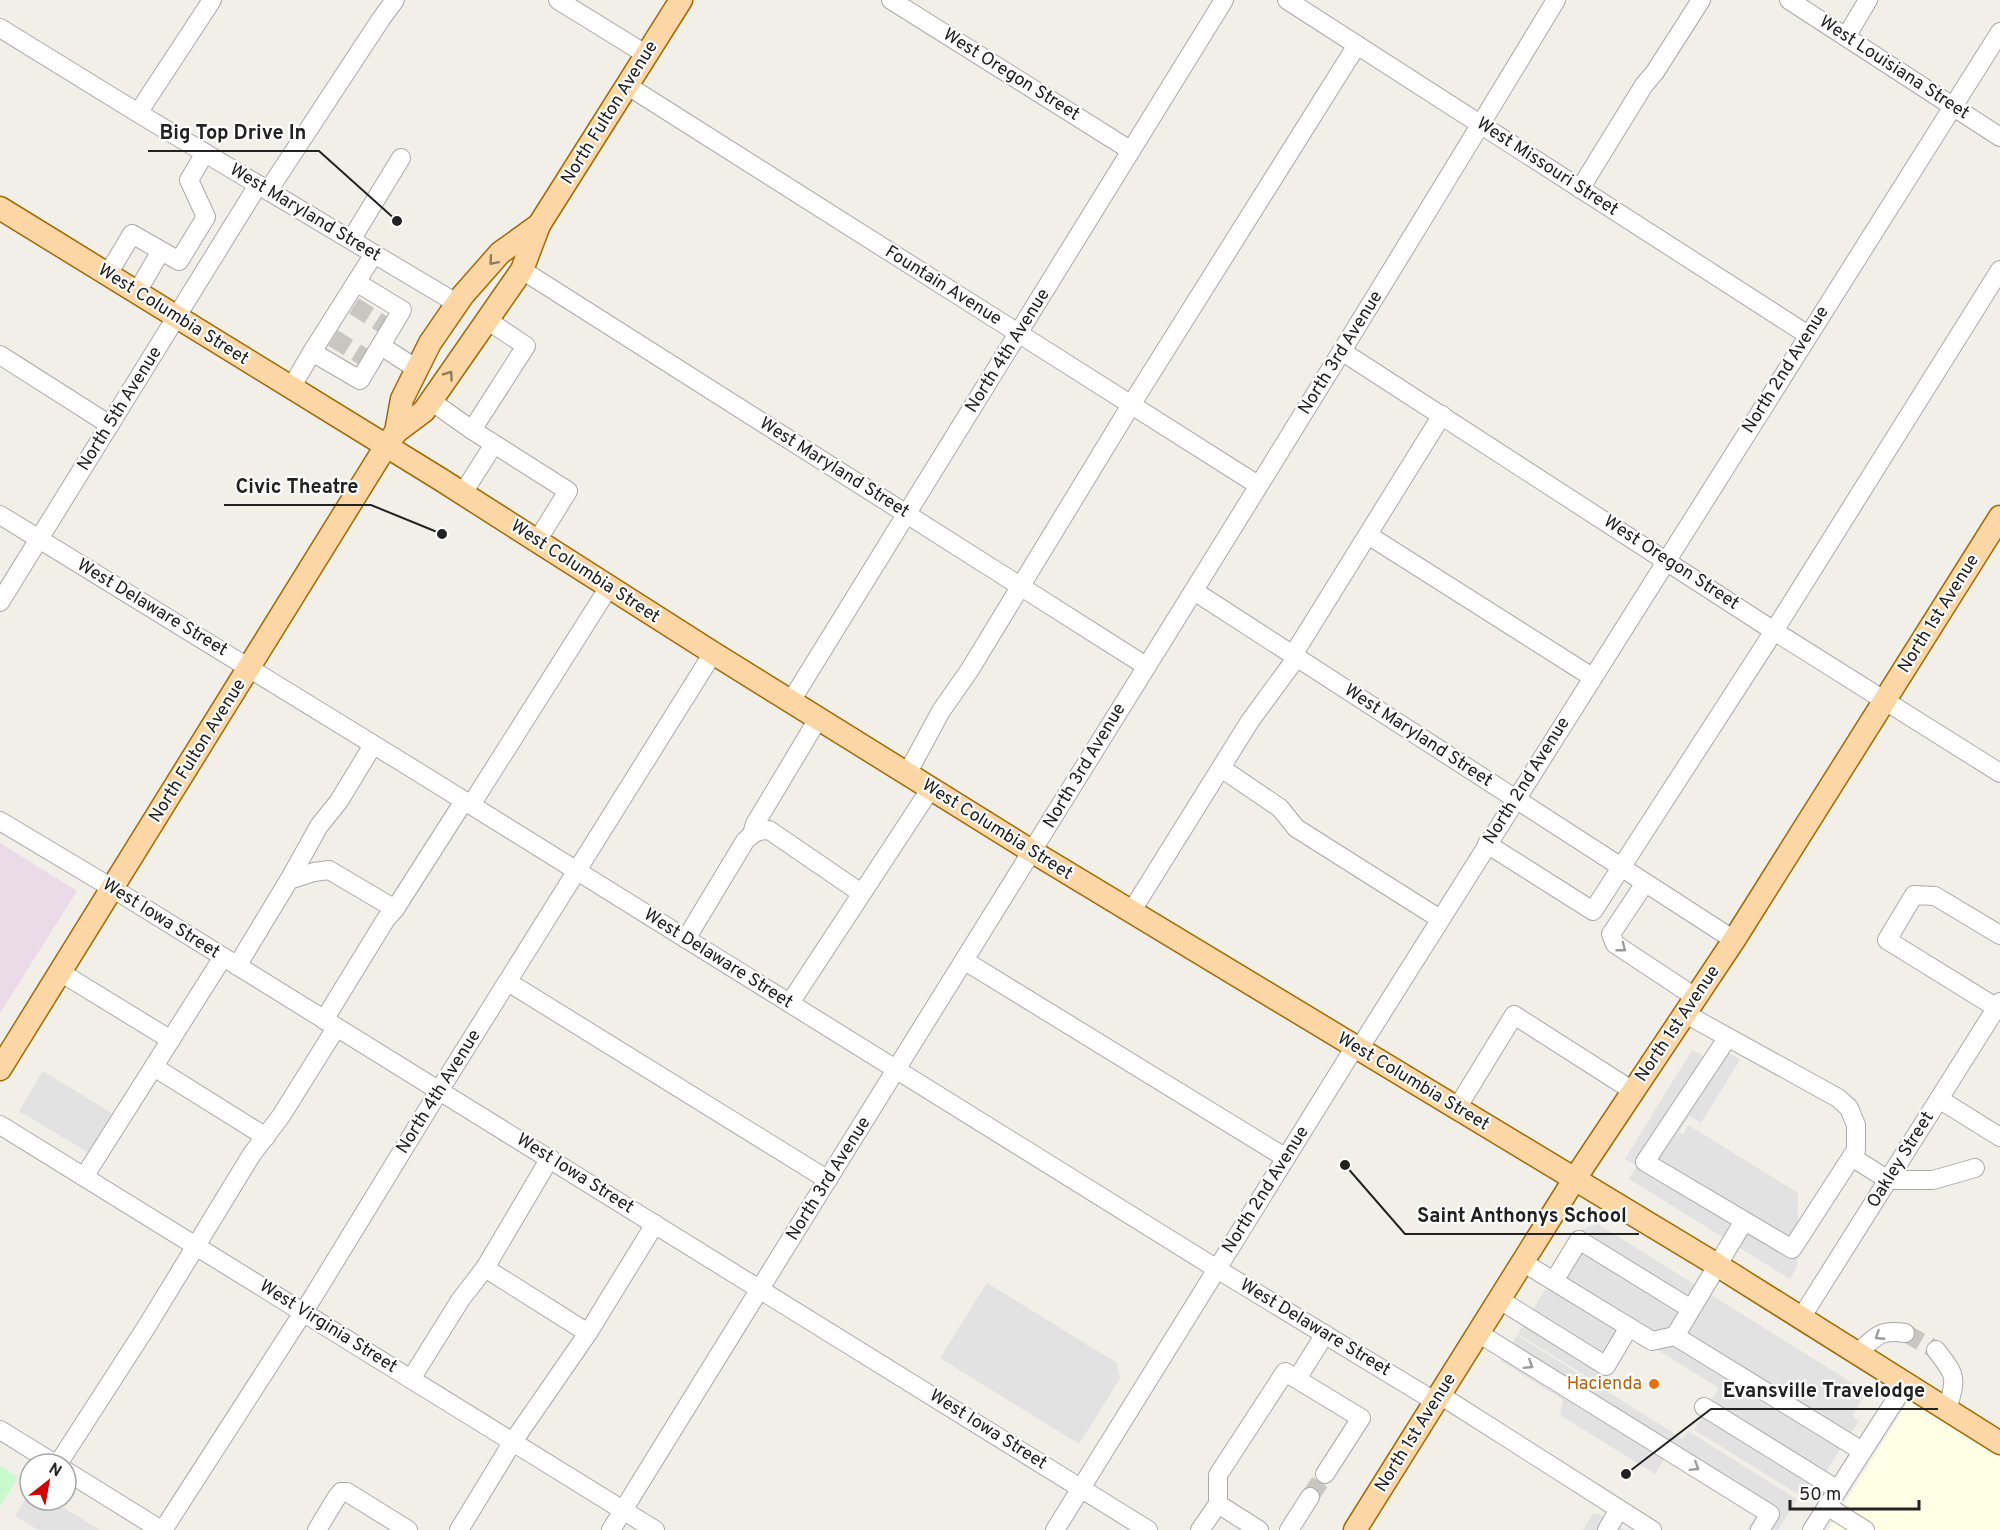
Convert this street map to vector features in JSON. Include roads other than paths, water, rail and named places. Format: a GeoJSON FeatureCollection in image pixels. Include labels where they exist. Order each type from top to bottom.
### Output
{"type":"FeatureCollection","features":[{"type":"Feature","properties":{"kind":"main road","name":"North Fulton Avenue"},"geometry":{"type":"LineString","coordinates":[[391,439],[424,411],[522,270],[539,225],[681,0]]}},
{"type":"Feature","properties":{"kind":"main road","name":"West Columbia Street"},"geometry":{"type":"LineString","coordinates":[[0,208],[291,388],[391,439],[463,494],[713,653],[1131,912],[1717,1265],[2000,1443]]}},
{"type":"Feature","properties":{"kind":"main road","name":"North Fulton Avenue"},"geometry":{"type":"LineString","coordinates":[[0,1069],[391,439],[402,399],[430,343],[458,304],[500,253],[539,225]]}},
{"type":"Feature","properties":{"kind":"main road","name":"North 1st Avenue"},"geometry":{"type":"LineString","coordinates":[[1355,1530],[1480,1334],[1574,1180],[1734,940],[2000,517]]}},
{"type":"Feature","properties":{"kind":"street"},"geometry":{"type":"LineString","coordinates":[[138,113],[212,0]]}},
{"type":"Feature","properties":{"kind":"street","name":"North 5th Avenue"},"geometry":{"type":"LineString","coordinates":[[0,602],[230,231],[263,188],[395,0]]}},
{"type":"Feature","properties":{"kind":"street"},"geometry":{"type":"LineString","coordinates":[[558,0],[647,55]]}},
{"type":"Feature","properties":{"kind":"street","name":"West Oregon Street"},"geometry":{"type":"LineString","coordinates":[[891,0],[1130,150]]}},
{"type":"Feature","properties":{"kind":"street","name":"North 4th Avenue"},"geometry":{"type":"LineString","coordinates":[[791,701],[1224,0]]}},
{"type":"Feature","properties":{"kind":"street","name":"West Missouri Street"},"geometry":{"type":"LineString","coordinates":[[1287,0],[1808,334]]}},
{"type":"Feature","properties":{"kind":"street","name":"North 3rd Avenue"},"geometry":{"type":"LineString","coordinates":[[611,1530],[1343,351],[1556,0]]}},
{"type":"Feature","properties":{"kind":"street"},"geometry":{"type":"LineString","coordinates":[[1581,189],[1644,85],[1655,72],[1701,0]]}},
{"type":"Feature","properties":{"kind":"street","name":"West Louisiana Street"},"geometry":{"type":"LineString","coordinates":[[1789,0],[2000,137]]}},
{"type":"Feature","properties":{"kind":"street"},"geometry":{"type":"LineString","coordinates":[[1846,37],[1868,0]]}},
{"type":"Feature","properties":{"kind":"street","name":"West Maryland Street"},"geometry":{"type":"LineString","coordinates":[[0,28],[458,304]]}},
{"type":"Feature","properties":{"kind":"street","name":"North 2nd Avenue"},"geometry":{"type":"LineString","coordinates":[[1055,1530],[1351,1053],[1359,1049],[1515,798],[2000,32]]}},
{"type":"Feature","properties":{"kind":"street"},"geometry":{"type":"LineString","coordinates":[[907,774],[941,711],[975,662],[1131,405],[1357,45]]}},
{"type":"Feature","properties":{"kind":"street","name":"Fountain Avenue"},"geometry":{"type":"LineString","coordinates":[[628,87],[1258,485]]}},
{"type":"Feature","properties":{"kind":"street"},"geometry":{"type":"LineString","coordinates":[[205,153],[189,180],[206,217],[230,231]]}},
{"type":"Feature","properties":{"kind":"street"},"geometry":{"type":"LineString","coordinates":[[351,240],[401,158]]}},
{"type":"Feature","properties":{"kind":"street"},"geometry":{"type":"LineString","coordinates":[[179,261],[206,217]]}},
{"type":"Feature","properties":{"kind":"street"},"geometry":{"type":"LineString","coordinates":[[108,274],[132,234],[202,276]]}},
{"type":"Feature","properties":{"kind":"street"},"geometry":{"type":"LineString","coordinates":[[137,292],[161,251]]}},
{"type":"Feature","properties":{"kind":"street"},"geometry":{"type":"LineString","coordinates":[[291,388],[312,352],[329,335],[349,303],[356,282],[374,254]]}},
{"type":"Feature","properties":{"kind":"street","name":"West Maryland Street"},"geometry":{"type":"LineString","coordinates":[[522,270],[1146,666]]}},
{"type":"Feature","properties":{"kind":"street"},"geometry":{"type":"LineString","coordinates":[[1487,844],[1593,911],[1774,631],[2000,270]]}},
{"type":"Feature","properties":{"kind":"street"},"geometry":{"type":"LineString","coordinates":[[312,352],[360,380],[389,328],[402,310],[356,282]]}},
{"type":"Feature","properties":{"kind":"street"},"geometry":{"type":"LineString","coordinates":[[472,430],[526,346],[487,320]]}},
{"type":"Feature","properties":{"kind":"street","name":"West Oregon Street"},"geometry":{"type":"LineString","coordinates":[[1343,351],[1774,631],[1884,700],[1998,767]]}},
{"type":"Feature","properties":{"kind":"street"},"geometry":{"type":"LineString","coordinates":[[0,355],[110,425]]}},
{"type":"Feature","properties":{"kind":"street"},"geometry":{"type":"LineString","coordinates":[[373,355],[417,369]]}},
{"type":"Feature","properties":{"kind":"street"},"geometry":{"type":"LineString","coordinates":[[431,401],[568,491],[537,541]]}},
{"type":"Feature","properties":{"kind":"street"},"geometry":{"type":"LineString","coordinates":[[1131,912],[1250,721],[1295,656],[1442,415]]}},
{"type":"Feature","properties":{"kind":"street"},"geometry":{"type":"LineString","coordinates":[[463,494],[494,444]]}},
{"type":"Feature","properties":{"kind":"street","name":"West Delaware Street"},"geometry":{"type":"LineString","coordinates":[[0,515],[1217,1269],[1438,1399],[1652,1530]]}},
{"type":"Feature","properties":{"kind":"street"},"geometry":{"type":"LineString","coordinates":[[1368,535],[1592,677]]}},
{"type":"Feature","properties":{"kind":"street"},"geometry":{"type":"LineString","coordinates":[[64,1452],[147,1326],[252,1154],[292,1099],[386,919],[467,803],[609,587]]}},
{"type":"Feature","properties":{"kind":"street","name":"West Maryland Street"},"geometry":{"type":"LineString","coordinates":[[1194,591],[1734,940]]}},
{"type":"Feature","properties":{"kind":"street","name":"North 4th Avenue"},"geometry":{"type":"LineString","coordinates":[[162,1530],[303,1312],[713,653]]}},
{"type":"Feature","properties":{"kind":"street"},"geometry":{"type":"LineString","coordinates":[[752,834],[755,824],[818,718]]}},
{"type":"Feature","properties":{"kind":"street"},"geometry":{"type":"LineString","coordinates":[[84,1177],[171,1040],[289,880],[319,826],[339,801],[373,745]]}},
{"type":"Feature","properties":{"kind":"street"},"geometry":{"type":"LineString","coordinates":[[1221,768],[1280,808],[1296,828],[1440,919]]}},
{"type":"Feature","properties":{"kind":"street"},"geometry":{"type":"LineString","coordinates":[[790,1004],[931,788]]}},
{"type":"Feature","properties":{"kind":"street","name":"West Iowa Street"},"geometry":{"type":"LineString","coordinates":[[0,820],[550,1158],[760,1291],[1148,1530]]}},
{"type":"Feature","properties":{"kind":"street"},"geometry":{"type":"LineString","coordinates":[[686,939],[745,841],[760,830],[769,830],[861,893]]}},
{"type":"Feature","properties":{"kind":"street"},"geometry":{"type":"LineString","coordinates":[[289,880],[329,870],[395,909]]}},
{"type":"Feature","properties":{"kind":"street"},"geometry":{"type":"LineString","coordinates":[[1644,883],[1611,934],[1615,944],[1728,1037],[1838,1098],[1850,1108],[1856,1125],[1856,1150],[1791,1249],[1645,1162],[1728,1037]]}},
{"type":"Feature","properties":{"kind":"street"},"geometry":{"type":"LineString","coordinates":[[1998,1005],[1887,940],[1914,895],[1935,896],[2000,935]]}},
{"type":"Feature","properties":{"kind":"street"},"geometry":{"type":"LineString","coordinates":[[965,961],[1286,1158]]}},
{"type":"Feature","properties":{"kind":"street"},"geometry":{"type":"LineString","coordinates":[[60,972],[171,1040]]}},
{"type":"Feature","properties":{"kind":"street"},"geometry":{"type":"LineString","coordinates":[[508,981],[828,1180]]}},
{"type":"Feature","properties":{"kind":"street","name":"Oakley Street"},"geometry":{"type":"LineString","coordinates":[[1801,1318],[1998,1005]]}},
{"type":"Feature","properties":{"kind":"street"},"geometry":{"type":"LineString","coordinates":[[1457,1108],[1514,1016],[1633,1091]]}},
{"type":"Feature","properties":{"kind":"street"},"geometry":{"type":"LineString","coordinates":[[154,1067],[266,1137]]}},
{"type":"Feature","properties":{"kind":"street"},"geometry":{"type":"LineString","coordinates":[[1939,1099],[2000,1137]]}},
{"type":"Feature","properties":{"kind":"street","name":"West Virginia Street"},"geometry":{"type":"LineString","coordinates":[[0,1125],[655,1530]]}},
{"type":"Feature","properties":{"kind":"street"},"geometry":{"type":"LineString","coordinates":[[1851,1157],[1888,1180],[1933,1180],[1975,1168]]}},
{"type":"Feature","properties":{"kind":"street"},"geometry":{"type":"LineString","coordinates":[[411,1379],[461,1299],[484,1268],[550,1158]]}},
{"type":"Feature","properties":{"kind":"street"},"geometry":{"type":"LineString","coordinates":[[1675,1336],[1744,1221]]}},
{"type":"Feature","properties":{"kind":"street"},"geometry":{"type":"LineString","coordinates":[[459,1530],[512,1443],[588,1333],[655,1224]]}},
{"type":"Feature","properties":{"kind":"street"},"geometry":{"type":"LineString","coordinates":[[1554,1281],[1579,1240],[1691,1308]]}},
{"type":"Feature","properties":{"kind":"street"},"geometry":{"type":"LineString","coordinates":[[1524,1263],[1652,1341],[1675,1336],[1862,1451]]}},
{"type":"Feature","properties":{"kind":"street"},"geometry":{"type":"LineString","coordinates":[[484,1268],[588,1333]]}},
{"type":"Feature","properties":{"kind":"street"},"geometry":{"type":"LineString","coordinates":[[1500,1300],[1606,1366],[1629,1327]]}},
{"type":"Feature","properties":{"kind":"street"},"geometry":{"type":"LineString","coordinates":[[1857,1354],[1887,1330],[1905,1333]]}},
{"type":"Feature","properties":{"kind":"street"},"geometry":{"type":"LineString","coordinates":[[1297,1379],[1325,1334]]}},
{"type":"Feature","properties":{"kind":"street"},"geometry":{"type":"LineString","coordinates":[[1480,1334],[1770,1514],[1760,1530]]}},
{"type":"Feature","properties":{"kind":"street"},"geometry":{"type":"LineString","coordinates":[[1936,1350],[1953,1372],[1954,1387],[1947,1411]]}},
{"type":"Feature","properties":{"kind":"street"},"geometry":{"type":"LineString","coordinates":[[1200,1530],[1218,1504],[1218,1475],[1285,1371],[1361,1418],[1325,1474]]}},
{"type":"Feature","properties":{"kind":"street"},"geometry":{"type":"LineString","coordinates":[[1812,1530],[1905,1385]]}},
{"type":"Feature","properties":{"kind":"street"},"geometry":{"type":"LineString","coordinates":[[1704,1407],[1838,1490]]}},
{"type":"Feature","properties":{"kind":"street"},"geometry":{"type":"LineString","coordinates":[[0,1430],[36,1452]]}},
{"type":"Feature","properties":{"kind":"street"},"geometry":{"type":"LineString","coordinates":[[78,1478],[162,1530]]}},
{"type":"Feature","properties":{"kind":"street"},"geometry":{"type":"LineString","coordinates":[[317,1530],[337,1497],[341,1492],[347,1492],[408,1530]]}},
{"type":"Feature","properties":{"kind":"street"},"geometry":{"type":"LineString","coordinates":[[1289,1530],[1310,1497]]}},
{"type":"Feature","properties":{"kind":"street"},"geometry":{"type":"LineString","coordinates":[[1218,1504],[1259,1530]]}},
{"type":"Feature","properties":{"kind":"street"},"geometry":{"type":"LineString","coordinates":[[1827,1506],[1865,1530]]}},
{"type":"Feature","properties":{"kind":"street"},"geometry":{"type":"LineString","coordinates":[[1607,1530],[1619,1509]]}},
{"type":"Feature","properties":{"kind":"tunnel"},"geometry":{"type":"LineString","coordinates":[[354,306],[387,327]]}},
{"type":"Feature","properties":{"kind":"tunnel"},"geometry":{"type":"LineString","coordinates":[[333,338],[367,359]]}},
{"type":"Feature","properties":{"kind":"tunnel"},"geometry":{"type":"LineString","coordinates":[[1905,1333],[1936,1350]]}},
{"type":"Feature","properties":{"kind":"tunnel"},"geometry":{"type":"LineString","coordinates":[[1310,1497],[1325,1474]]}},
{"type":"Feature","properties":{"kind":"place","name":"Big Top Drive In"},"geometry":{"type":"Point","coordinates":[397,221]}},
{"type":"Feature","properties":{"kind":"place","name":"Civic Theatre"},"geometry":{"type":"Point","coordinates":[442,534]}},
{"type":"Feature","properties":{"kind":"place","name":"Saint Anthonys School"},"geometry":{"type":"Point","coordinates":[1345,1165]}},
{"type":"Feature","properties":{"kind":"place","name":"Hacienda"},"geometry":{"type":"Point","coordinates":[1654,1384]}},
{"type":"Feature","properties":{"kind":"place","name":"Evansville Travelodge"},"geometry":{"type":"Point","coordinates":[1626,1474]}}]}
